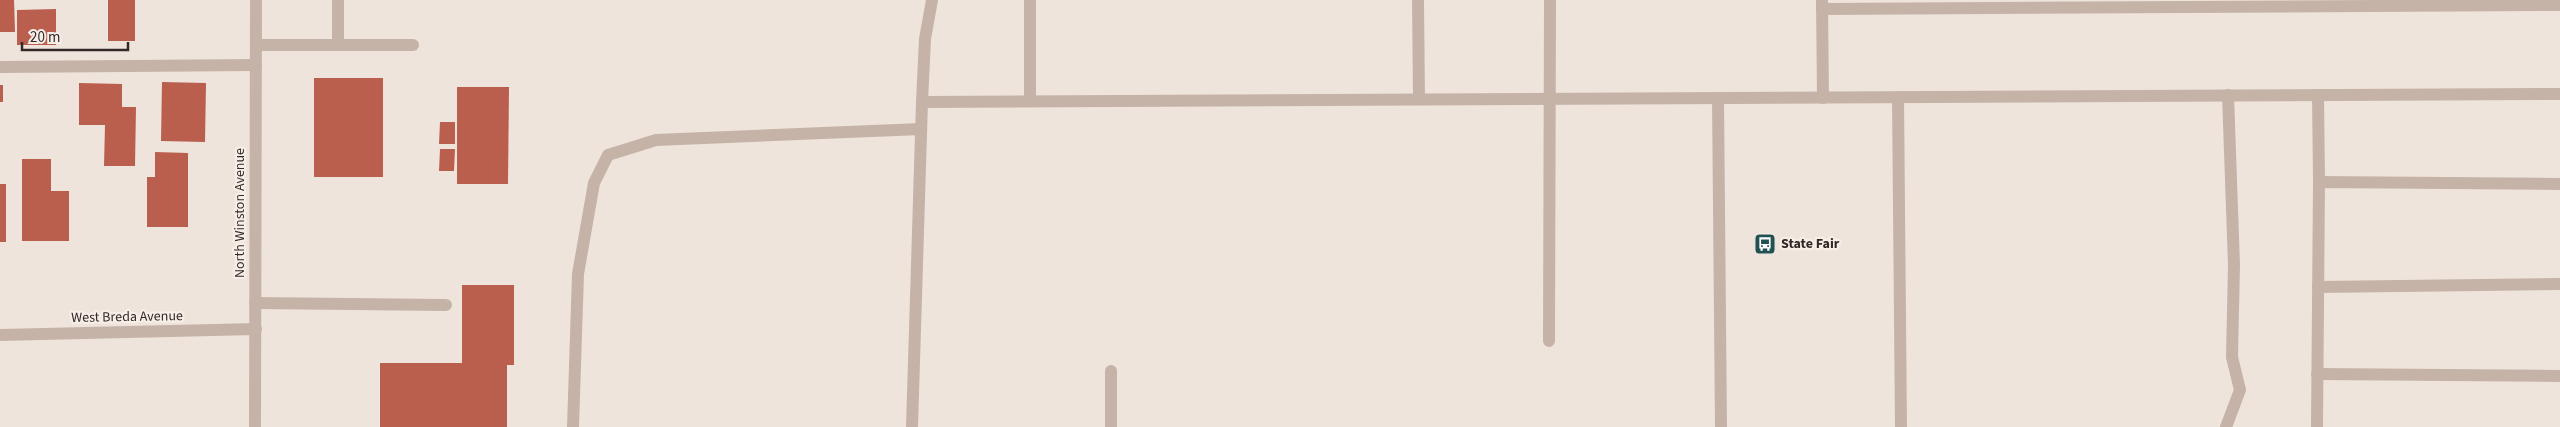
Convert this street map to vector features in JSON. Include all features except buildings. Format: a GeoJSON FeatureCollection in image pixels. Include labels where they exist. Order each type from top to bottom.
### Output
{"type":"FeatureCollection","features":[{"type":"Feature","properties":{"kind":"street","name":"North Winston Avenue"},"geometry":{"type":"LineString","coordinates":[[255,427],[256,0]]}},
{"type":"Feature","properties":{"kind":"street"},"geometry":{"type":"LineString","coordinates":[[338,0],[338,45]]}},
{"type":"Feature","properties":{"kind":"street"},"geometry":{"type":"LineString","coordinates":[[912,427],[922,102],[925,39],[932,0]]}},
{"type":"Feature","properties":{"kind":"street"},"geometry":{"type":"LineString","coordinates":[[1030,0],[1030,101]]}},
{"type":"Feature","properties":{"kind":"street"},"geometry":{"type":"LineString","coordinates":[[1418,0],[1419,100]]}},
{"type":"Feature","properties":{"kind":"street"},"geometry":{"type":"LineString","coordinates":[[1549,341],[1550,0]]}},
{"type":"Feature","properties":{"kind":"street"},"geometry":{"type":"LineString","coordinates":[[1823,98],[1822,5],[2560,5]]}},
{"type":"Feature","properties":{"kind":"street"},"geometry":{"type":"LineString","coordinates":[[256,45],[413,45]]}},
{"type":"Feature","properties":{"kind":"street"},"geometry":{"type":"LineString","coordinates":[[0,67],[256,65]]}},
{"type":"Feature","properties":{"kind":"street"},"geometry":{"type":"LineString","coordinates":[[922,102],[2560,94]]}},
{"type":"Feature","properties":{"kind":"street"},"geometry":{"type":"LineString","coordinates":[[2226,427],[2240,390],[2232,357],[2234,266],[2228,95]]}},
{"type":"Feature","properties":{"kind":"street"},"geometry":{"type":"LineString","coordinates":[[2317,427],[2318,95]]}},
{"type":"Feature","properties":{"kind":"street"},"geometry":{"type":"LineString","coordinates":[[1898,97],[1901,427]]}},
{"type":"Feature","properties":{"kind":"street"},"geometry":{"type":"LineString","coordinates":[[1718,98],[1721,427]]}},
{"type":"Feature","properties":{"kind":"street"},"geometry":{"type":"LineString","coordinates":[[574,427],[578,274],[594,183],[608,155],[656,140],[921,130]]}},
{"type":"Feature","properties":{"kind":"street"},"geometry":{"type":"LineString","coordinates":[[2319,182],[2560,184]]}},
{"type":"Feature","properties":{"kind":"street"},"geometry":{"type":"LineString","coordinates":[[2318,287],[2560,284]]}},
{"type":"Feature","properties":{"kind":"street"},"geometry":{"type":"LineString","coordinates":[[255,303],[446,306]]}},
{"type":"Feature","properties":{"kind":"street","name":"West Breda Avenue"},"geometry":{"type":"LineString","coordinates":[[0,335],[256,329]]}},
{"type":"Feature","properties":{"kind":"street"},"geometry":{"type":"LineString","coordinates":[[1111,371],[1111,427]]}},
{"type":"Feature","properties":{"kind":"street"},"geometry":{"type":"LineString","coordinates":[[2317,374],[2560,376]]}},
{"type":"Feature","properties":{"kind":"place","name":"State Fair"},"geometry":{"type":"Point","coordinates":[1765,244]}}]}
